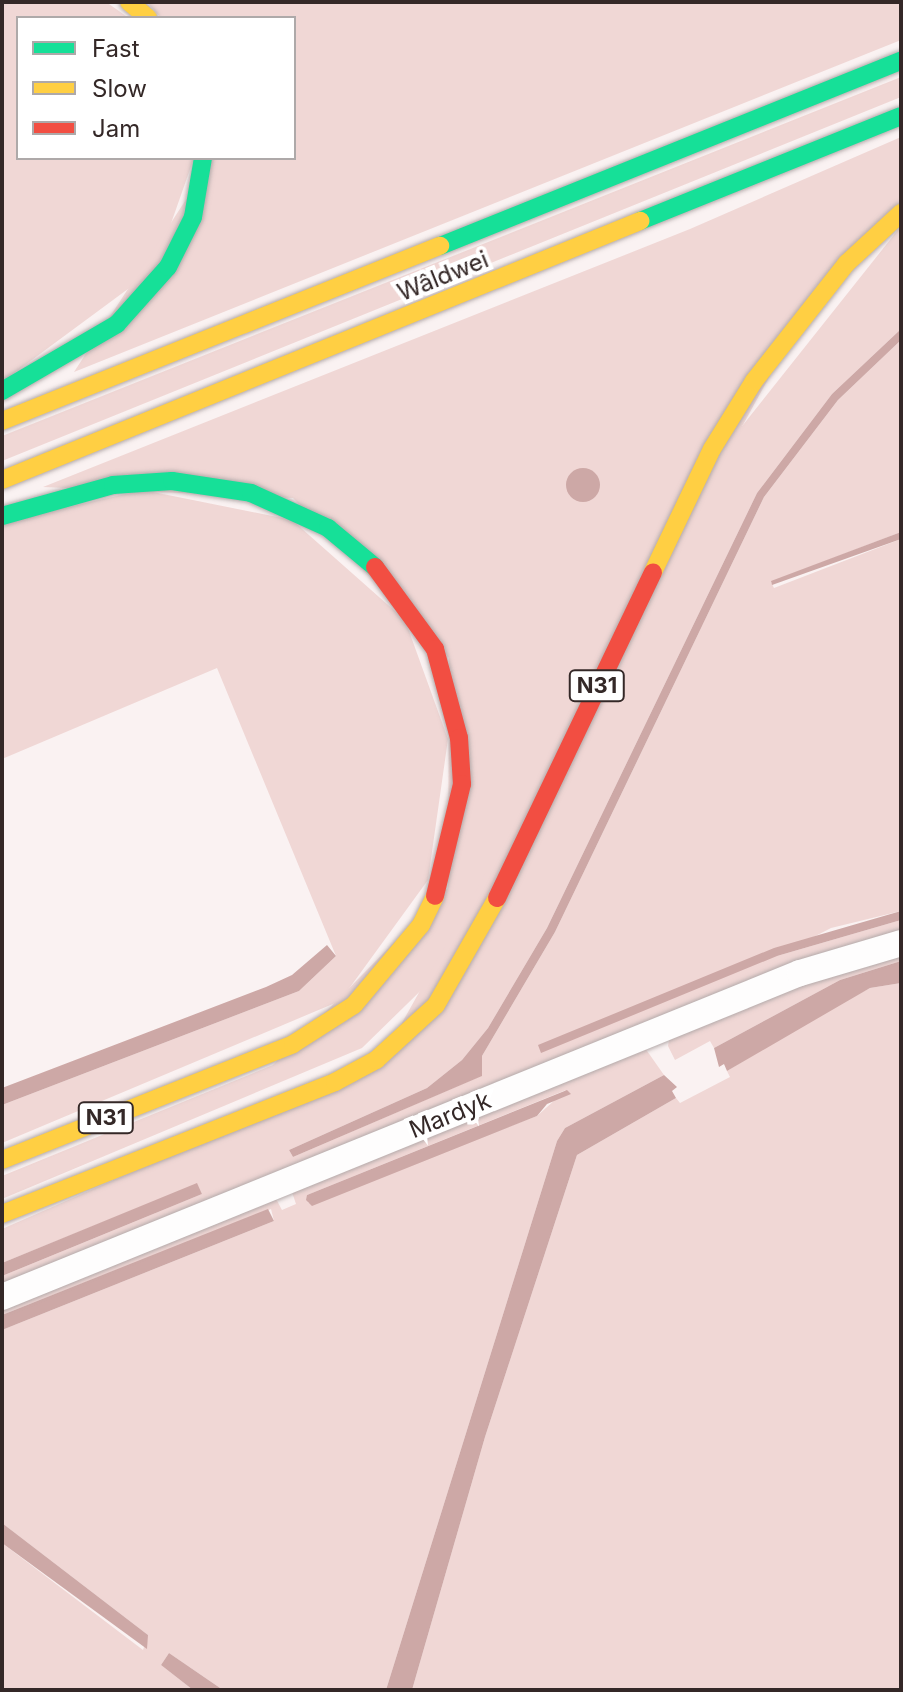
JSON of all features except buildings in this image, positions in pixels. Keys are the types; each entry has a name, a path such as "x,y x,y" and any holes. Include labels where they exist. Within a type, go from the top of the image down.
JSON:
{"highway":[{"path":"129,2 146,16"},
{"name":"Wâldwei","path":"2,421 901,61"},
{"name":"Wâldwei","path":"2,480 901,116"},
{"path":"2,391 117,324 168,267 193,217 203,160"},
{"name":"N31","path":"2,1214 335,1082 376,1060 436,1005 495,901 712,449 754,381 803,317 847,263 901,213"},
{"name":"N31","path":"2,516 113,485 172,481 251,493 328,528 387,577 435,649 456,725 462,784 442,881 421,925 354,1005 293,1044 2,1160"}],"street":[{"name":"Mardyk","path":"2,1297 800,973 901,943"}],"shaded area":[{"path":"2,2 106,2 126,16 16,16 16,160 193,160 155,269 2,382"},
{"path":"147,2 901,2 901,40 74,372 212,160 296,160 296,16 159,16"},
{"path":"901,77 901,97 2,461 2,436"},
{"path":"901,137 901,202 819,286 448,964 362,1048 2,1199 2,1176 273,1065 448,888 449,658 293,498 43,487 690,229"},
{"path":"901,226 901,329 832,394 757,493 547,928 488,1028 462,1060 427,1088 289,1150 293,1157 481,1076 482,1056 555,932 764,497 838,400 901,340 901,532 771,582 774,588 901,539 901,911 831,928 777,956 901,920 901,936 2,1289 2,1276 202,1194 197,1184 2,1263 2,1229 379,1064 720,454"},
{"path":"901,329 901,340 838,400 764,497 555,932 482,1056 482,1076 293,1157 289,1150 427,1088 462,1060 488,1028 547,928 757,493 832,394"},
{"path":"583,468 595,473 600,485 595,497 583,502 571,497 566,485 571,473"},
{"path":"143,490 292,520 405,620 448,739 428,880 340,1001 2,1143 2,1105 299,991 336,956 217,668 2,759 2,522"},
{"path":"901,532 901,539 772,585 771,581"},
{"path":"901,911 901,920 777,956 541,1053 538,1045 774,948"},
{"path":"327,945 336,956 299,991 2,1105 2,1088 266,987 292,975"},
{"path":"901,949 901,961 840,980 714,1048 710,1041 675,1060 668,1046 670,1033"},
{"path":"901,961 901,983 870,988 727,1071 724,1064 719,1067 714,1048 840,980"},
{"path":"901,983 901,1690 412,1690 485,1437 577,1155 676,1098 680,1103 730,1077 727,1071 822,1013 870,988"},
{"path":"645,1048 664,1075 565,1128 557,1141 386,1690 223,1690 169,1653 161,1665 193,1690 2,1690 2,1543 143,1650 148,1635 2,1523 2,1330 274,1221 271,1209 2,1315 2,1301 275,1197 282,1210 296,1204 291,1189","holes":["566,1090 537,1116 308,1203 307,1195"]},
{"path":"664,1075 677,1087 672,1091 676,1098 577,1155 485,1437 412,1690 386,1690 557,1141 565,1128"},
{"path":"567,1090 571,1094 547,1104 537,1116 312,1206 306,1200 307,1195"},
{"path":"197,1183 202,1194 2,1276 2,1263"},
{"path":"268,1209 274,1221 2,1330 2,1315"},
{"path":"2,1523 148,1635 147,1649 2,1543"},
{"path":"169,1653 223,1690 193,1690 161,1665"}],"traffic: fast":[{"path":"440,246 901,61"},
{"path":"640,221 901,116"},
{"path":"2,391 117,324 168,267 193,217 203,160"},
{"path":"2,516 113,485 172,481 251,493 328,528 375,567"}],"traffic: slow":[{"path":"129,2 146,16"},
{"path":"653,572 712,449 754,381 847,263 901,213"},
{"path":"2,480 640,221"},
{"path":"2,421 440,246"},
{"path":"2,1160 293,1044 354,1005 421,925 435,896"},
{"path":"2,1214 335,1082 376,1060 436,1005 497,898"}],"traffic: jam":[{"path":"375,567 435,649 459,738 462,784 435,896"},
{"path":"497,898 653,572"}]}
